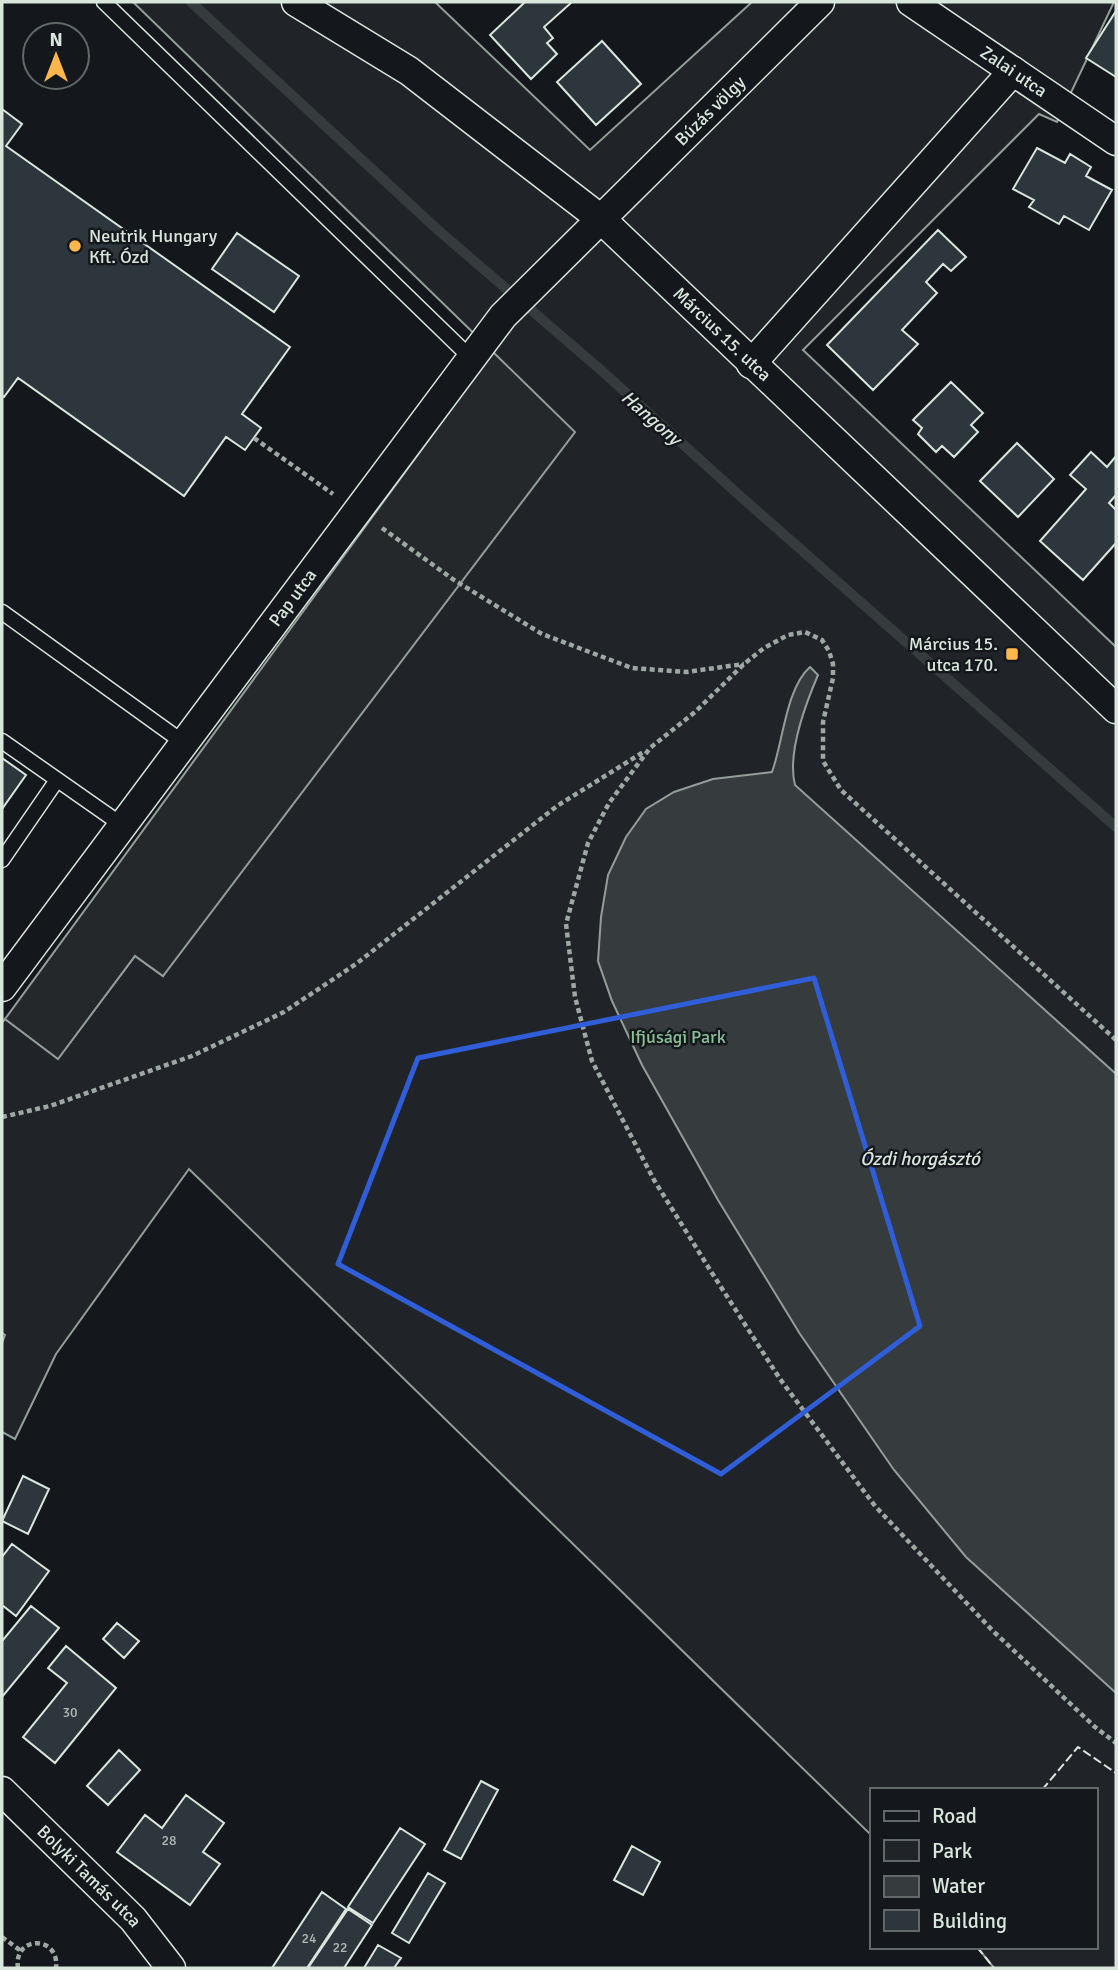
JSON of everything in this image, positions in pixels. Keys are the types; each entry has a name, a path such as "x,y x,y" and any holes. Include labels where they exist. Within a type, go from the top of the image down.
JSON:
{"street":[{"name":"Március 15. utca","path":"296,2 409,71 601,219 751,365 1116,709"},
{"name":"Búzás völgy","path":"601,219 820,2"},
{"name":"Zalai utca","path":"911,2 1116,141"},
{"path":"751,365 1013,71"},
{"name":"Pap utca","path":"2,987 503,316 601,219"},
{"name":"Bolyki Tamás utca","path":"2,1791 133,1919 171,1968"}],"lane":[{"path":"104,2 472,359"},
{"path":"2,612 184,743"},
{"path":"2,741 122,825"},
{"path":"2,860 57,780"}],"path":[{"path":"254,438 344,501"},
{"path":"382,528 463,586 542,634 632,668 687,672 744,664"},
{"path":"2,1117 50,1106 192,1056 284,1012 356,964 558,806 650,748 695,712 764,648 788,635 805,632 822,640 833,664 833,678 823,722 823,761 841,790 1116,1040"},
{"path":"650,748 609,803 588,843 566,924 575,997 592,1061 654,1180 712,1273 780,1379 875,1506 993,1632 1095,1727 1116,1743"},
{"path":"2,1937 21,1951"},
{"path":"18,1968 21,1951 33,1944 46,1945 55,1955 56,1968"}],"highlighted area":[{"path":"814,978 920,1326 721,1474 338,1264 418,1058"}],"green space":[{"name":"Ifjúsági Park","path":"133,2 435,2 590,150 752,2 1114,2 1057,122 1039,114 803,350 1116,647 1116,1968 994,1968 979,1949 1097,1949 1097,1788 870,1788 870,1834 189,1169 56,1354 15,1439 2,1432 2,1343 5,1335 2,1333 2,1023 5,1019 58,1058 135,956 163,976 493,352"}],"shaded area":[{"path":"493,352 575,432 163,976 135,956 58,1059 5,1019"}],"water":[{"name":"Ózdi horgásztó","path":"810,667 818,675 803,714 796,744 793,773 795,785 1116,1074 1116,1693 966,1557 894,1470 800,1334 718,1200 642,1065 612,1001 598,961 601,917 608,875 626,837 646,809 674,792 713,779 772,772 795,688"}],"building":[{"path":"525,2 572,2 544,27 553,38 547,43 557,54 531,79 490,35"},
{"path":"1116,11 1116,77 1086,58"},
{"path":"602,41 641,84 596,125 557,82"},
{"name":"Neutrik Hungary Kft. Ózd","path":"2,109 22,124 6,146 290,347 242,414 261,428 245,450 226,437 184,496 18,378 4,397 2,396"},
{"path":"1037,148 1065,163 1070,154 1091,167 1086,176 1112,190 1089,230 1064,216 1059,224 1029,207 1034,200 1013,189"},
{"path":"938,230 966,257 951,271 943,264 926,282 937,293 902,330 918,344 873,390 827,345"},
{"path":"237,233 299,276 274,312 212,269"},
{"path":"951,382 983,413 971,425 978,432 954,457 942,446 936,452 918,434 922,428 913,420"},
{"path":"1017,443 1054,479 1018,517 980,481"},
{"path":"1091,452 1107,467 1116,456 1116,495 1109,503 1116,510 1116,543 1083,580 1040,541 1086,489 1070,475"},
{"path":"2,758 26,775 2,809"},
{"path":"23,1476 49,1489 28,1534 2,1521"},
{"path":"12,1544 49,1571 16,1616 2,1605 2,1557"},
{"path":"31,1606 59,1628 2,1697 2,1641"},
{"path":"117,1623 139,1641 124,1658 103,1639"},
{"path":"66,1646 116,1688 55,1763 23,1737 67,1683 48,1668"},
{"path":"119,1750 140,1770 108,1805 87,1786"},
{"path":"481,1781 498,1790 461,1859 444,1850"},
{"path":"186,1795 224,1823 203,1852 220,1864 190,1905 117,1852 145,1815 162,1828"},
{"path":"400,1828 425,1844 373,1923 348,1907"},
{"path":"632,1846 660,1862 643,1895 614,1880"},
{"path":"428,1873 445,1883 409,1943 392,1933"},
{"path":"322,1892 346,1909 307,1968 272,1968"},
{"path":"348,1909 372,1925 344,1968 308,1968"},
{"path":"378,1945 401,1958 394,1968 364,1968"}],"waterway":[{"name":"Hangony","path":"191,2 438,230 602,371 1116,827"}],"fence":[{"path":"1044,1788 1078,1747 1116,1773"},
{"path":"979,1949 994,1968"}],"place":[{"name":"Neutrik Hungary Kft. Ózd","path":"75,246"},
{"name":"Március 15. utca 170.","path":"1012,654"}]}
